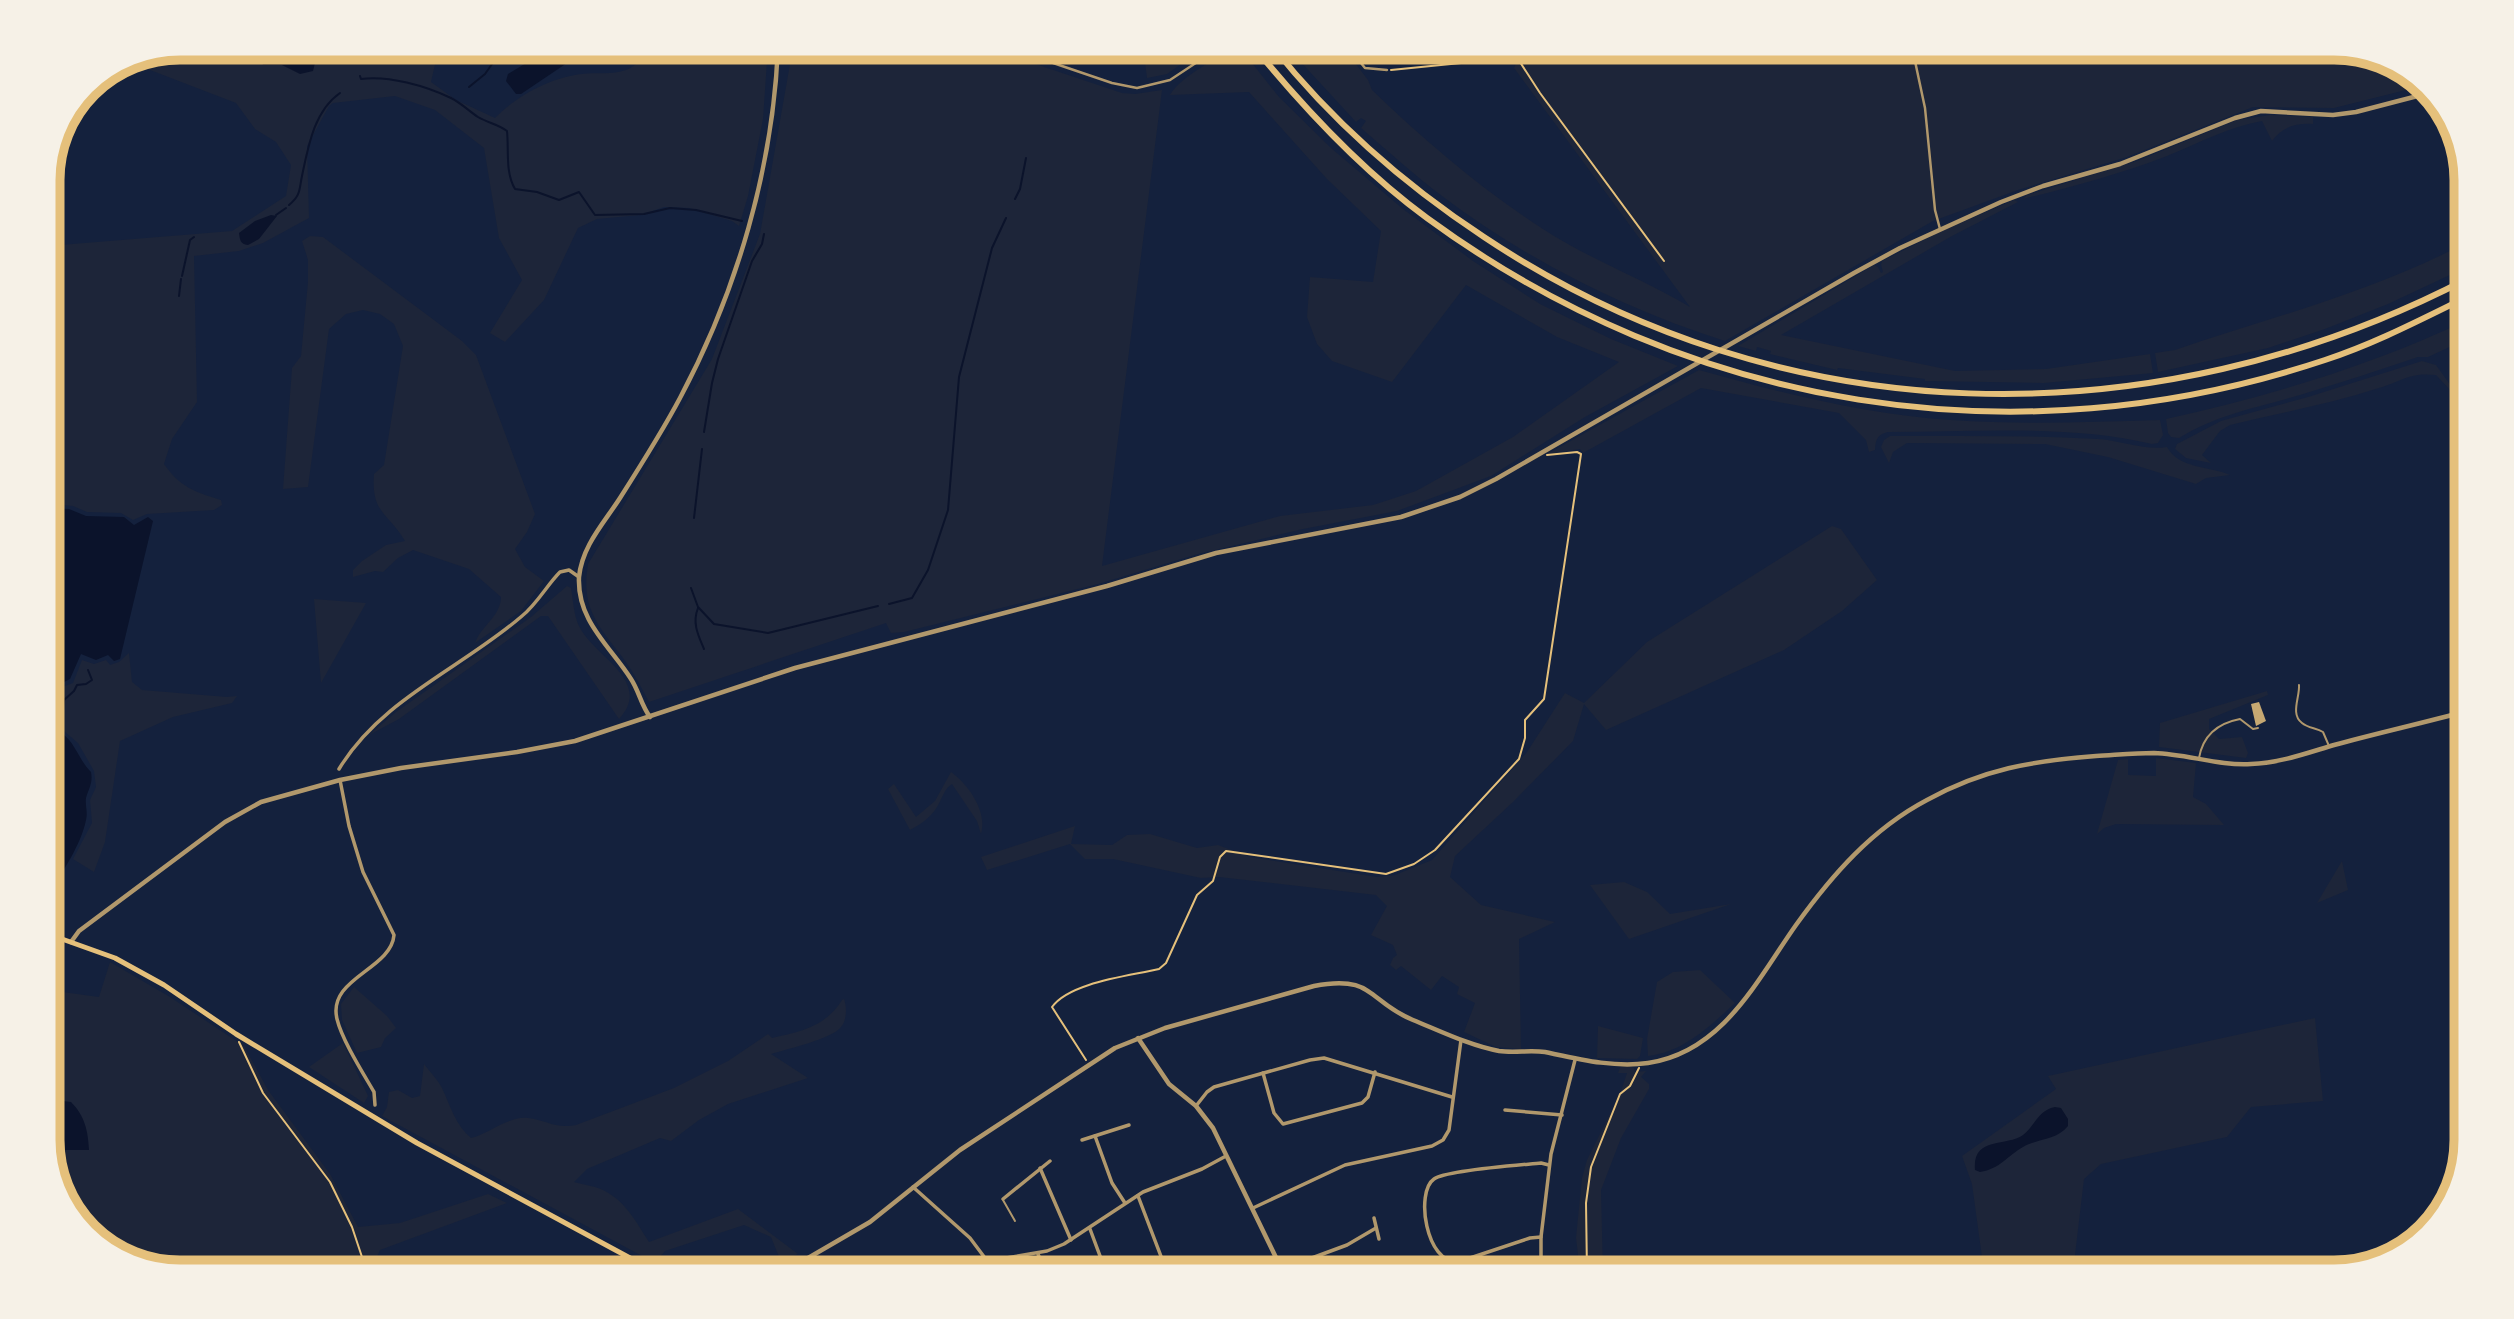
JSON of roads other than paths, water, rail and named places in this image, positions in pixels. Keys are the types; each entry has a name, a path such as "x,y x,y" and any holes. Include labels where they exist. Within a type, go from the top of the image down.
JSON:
{"highway":[{"path":"1265,60 1292,92 1357,158 1425,216 1498,266 1611,326 1677,354 1771,383 1837,397 1905,407 2004,412 2096,408 2172,398 2245,383 2326,359 2454,305"},
{"path":"1284,60 1319,100 1373,152 1448,213 1514,257 1631,318 1706,347 1766,366 1823,378 1890,388 1989,394 2097,390 2146,384 2190,377 2295,350 2358,328 2454,284"}],"main road":[{"path":"60,939 115,958 164,985 236,1034 417,1143 634,1260"}],"street":[{"path":"650,716 633,681 594,631 581,596 579,578 583,558 591,540 649,452 681,397 712,332 732,281 749,228 767,147 778,60"},
{"path":"1044,60 1112,83 1137,88 1170,80 1200,60"},
{"path":"1359,60 1365,68 1387,70"},
{"path":"1915,60 1925,108 1935,210 1940,229"},
{"path":"70,943 79,931 225,822 261,802 340,780 401,768 547,747 795,668 1058,600 1216,553 1401,517 1460,497 1538,457 1860,269 2001,202 2043,186 2120,164 2235,118 2261,111 2333,115 2356,112 2420,95"},
{"path":"339,769 364,734 391,710 524,615 560,572 569,570 579,578"},
{"path":"805,1260 870,1222 960,1150 1088,1064 1138,1038 1301,989 1342,982 1372,992 1409,1019 1499,1051 1546,1052 1575,1060 1640,1063 1669,1058 1690,1049 1724,1024 1746,999 1795,926 1841,868 1890,822 1963,782 2003,768 2045,760 2155,753 2252,764 2288,759 2454,714"},
{"path":"340,780 349,826 363,872 394,935 393,944 378,960 352,980 335,1005 337,1021 373,1092 375,1105"},
{"path":"1138,1038 1169,1084 1196,1106 1213,1128 1277,1260"},
{"path":"1253,1209 1345,1165 1438,1144 1449,1130 1461,1038"},
{"path":"1196,1106 1214,1087 1324,1058 1452,1097"},
{"path":"1541,1260 1549,1165 1575,1060"},
{"path":"1263,1073 1274,1113 1283,1124 1362,1103 1368,1097 1375,1072"},
{"path":"1506,1110 1562,1115"},
{"path":"1082,1140 1129,1125"},
{"path":"1095,1136 1112,1183 1125,1203"},
{"path":"998,1260 1038,1253 1071,1240 1152,1187 1189,1174 1226,1156"},
{"path":"1003,1199 1050,1161"},
{"path":"1445,1260 1436,1252 1432,1242 1424,1204 1424,1192 1432,1181 1448,1174 1541,1163 1549,1165"},
{"path":"1040,1168 1071,1240"},
{"path":"913,1187 970,1238 986,1260"},
{"path":"1138,1196 1162,1260"},
{"path":"1374,1218 1379,1239"},
{"path":"1308,1260 1347,1245 1376,1228"},
{"path":"1090,1229 1102,1260"},
{"path":"1464,1260 1530,1238 1541,1237"},
{"path":"1038,1253 1041,1260"}],"lane":[{"path":"2299,685 2296,716 2300,723 2323,732 2329,747"},
{"path":"2199,758 2214,728 2241,719 2253,729 2258,728"},
{"path":"1003,1199 1015,1221"}],"waterway":[{"path":"469,87 485,74 495,60"},
{"path":"360,76 361,79 395,80 430,89 451,98 478,117 507,131 509,168 515,189 537,192 559,200 579,192 595,215 644,214 670,208 696,210 742,221"},
{"path":"289,205 299,192 313,130 324,109 340,93"},
{"path":"1015,199 1020,189 1026,158"},
{"path":"276,215 286,208"},
{"path":"889,604 912,598 928,570 948,510 959,377 992,248 1006,218"},
{"path":"704,432 718,359 764,234"},
{"path":"182,276 190,240 194,237"},
{"path":"179,296 181,279"},
{"path":"694,518 702,449"},
{"path":"691,588 698,607 714,624 768,633 878,606"},
{"path":"698,608 696,624 704,649"},
{"path":"60,712 63,710 64,700 77,685 92,680 88,670"}]}
